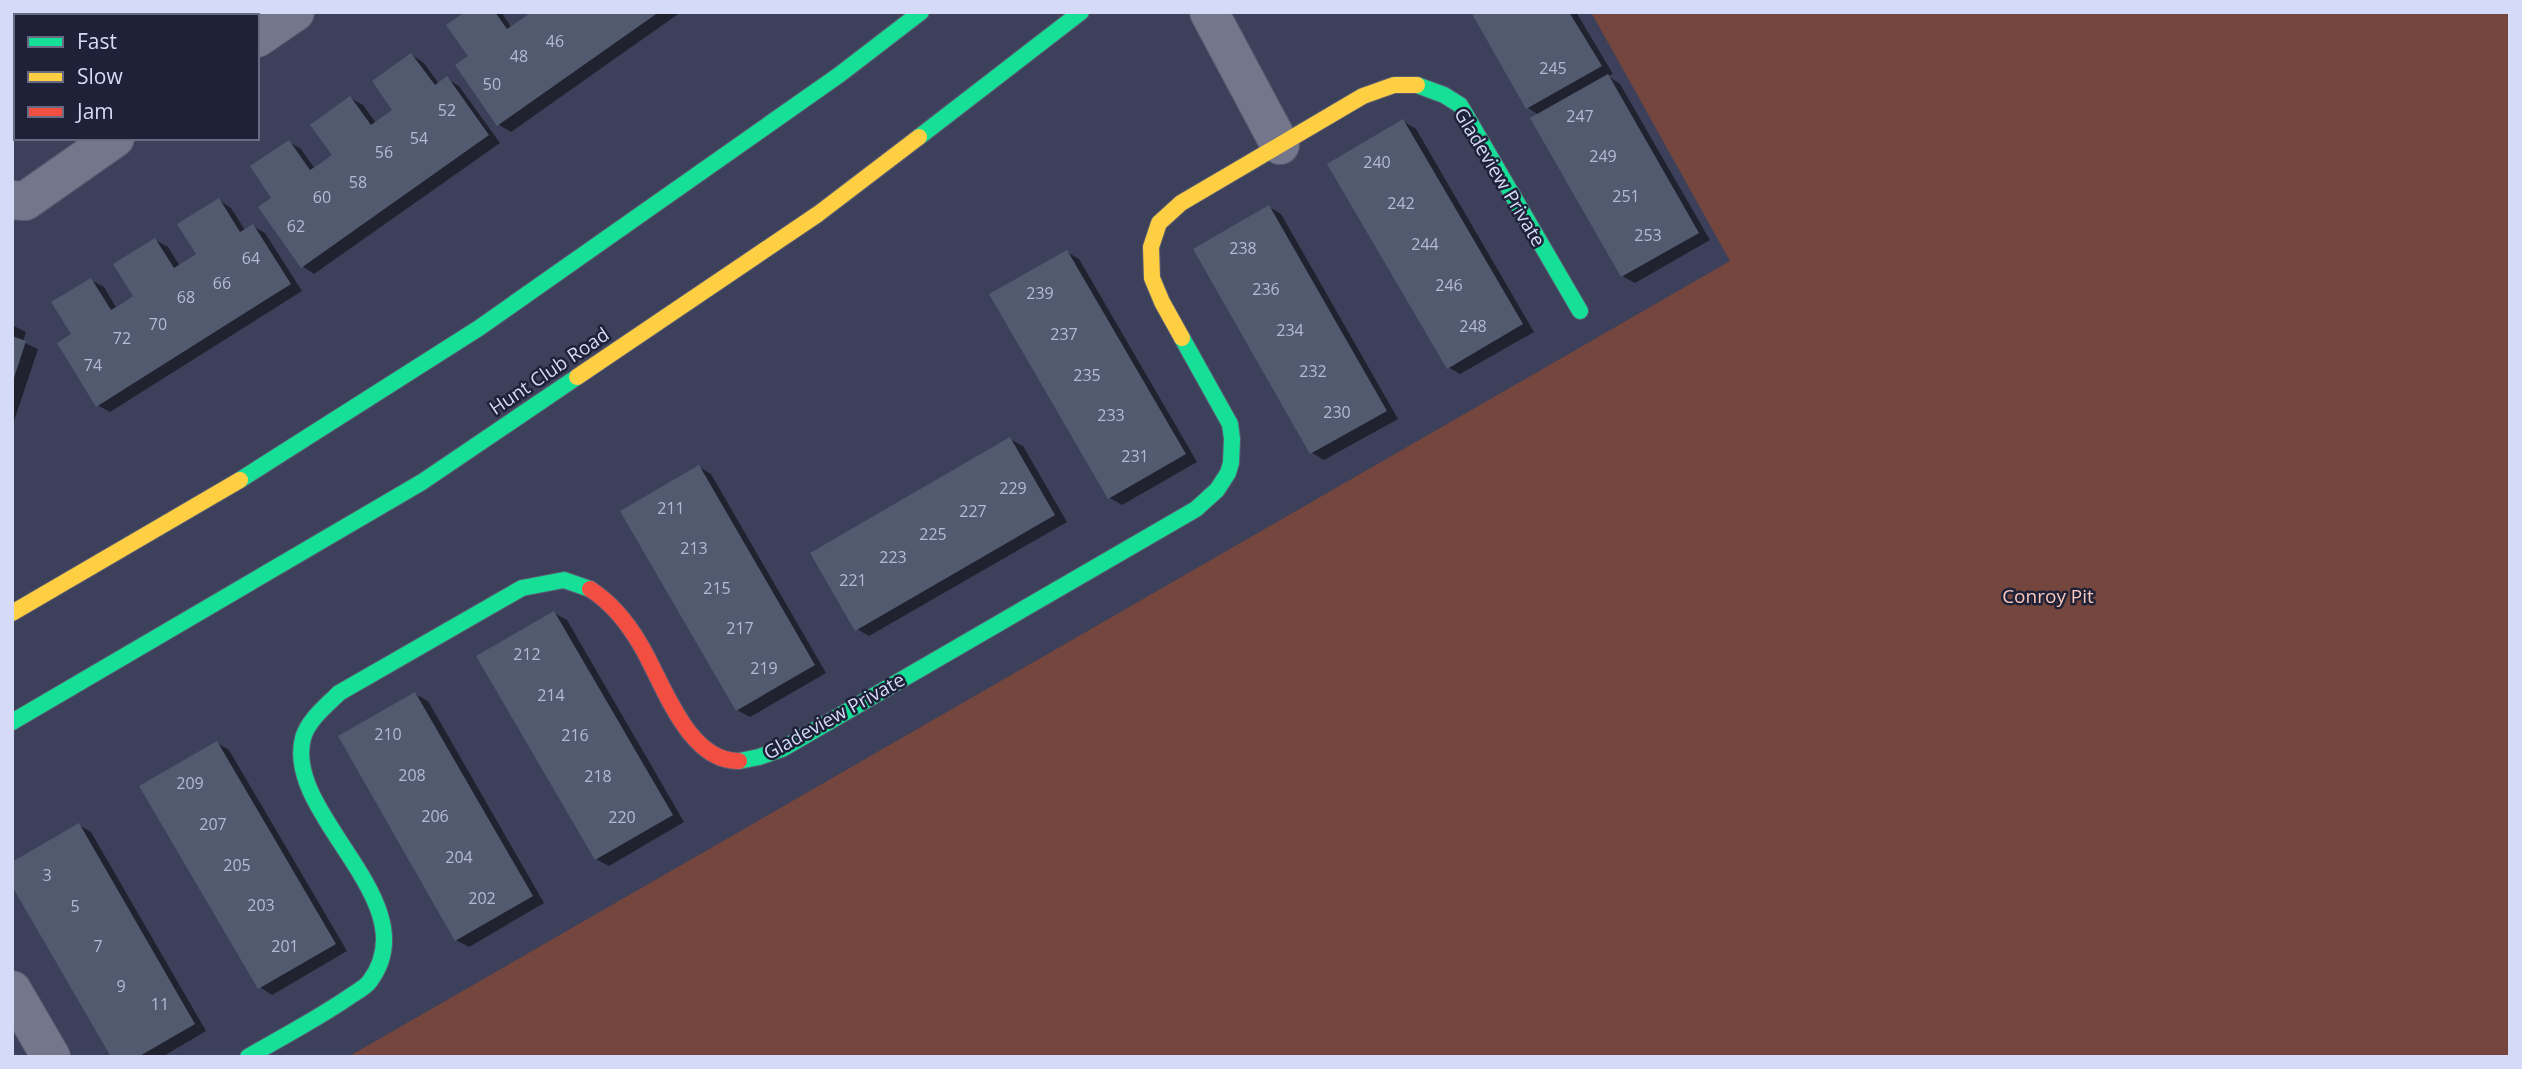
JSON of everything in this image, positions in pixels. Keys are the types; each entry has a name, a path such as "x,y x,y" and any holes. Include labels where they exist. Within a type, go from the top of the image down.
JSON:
{"street":[{"path":"259,37 295,12"},
{"path":"12,613 207,500 468,335 839,75 921,12"},
{"name":"Hunt Club Road","path":"12,722 99,674 422,482 818,214 1081,12"},
{"path":"1209,12 1280,145"},
{"name":"Gladeview Private","path":"248,1057 342,1002 369,983 381,961 384,934 379,908 306,783 301,758 303,737 314,716 339,692 522,588 546,582 569,581 606,601 626,621 682,722 701,746 720,759 762,758 782,749 1196,509 1214,494 1230,473 1233,445 1230,424 1162,302 1152,278 1150,247 1159,223 1181,203 1363,96 1394,85 1420,85 1460,105 1580,311"},
{"path":"12,200 25,201 112,140"},
{"path":"12,990 51,1057"}],"green space":[{"name":"Conroy Pit","path":"1591,12 2510,12 2510,1057 348,1057 1730,261"}],"building":[{"path":"12,12 59,12 60,14 14,14 14,108"},
{"path":"465,12 495,12 507,29 529,14 527,12 659,12 497,126 455,65 468,56 446,25"},
{"path":"1471,12 1569,12 1602,66 1526,109"},
{"path":"411,53 435,85 447,76 489,135 301,268 258,207 271,198 250,166 289,140 310,170 321,163 332,155 310,125 350,96 371,125 392,110 372,81"},
{"path":"1608,74 1699,233 1621,277 1530,118"},
{"path":"1403,119 1523,324 1447,369 1327,164"},
{"path":"219,198 240,232 253,224 291,284 96,407 57,343 71,334 51,302 91,278 111,310 123,303 133,296 113,264 155,238 174,268 196,254 177,224"},
{"path":"1269,205 1387,411 1310,454 1193,249"},
{"path":"1067,250 1186,454 1108,499 989,294"},
{"path":"12,336 26,341 13,381 12,381"},
{"path":"1010,437 1055,515 855,631 810,553"},
{"path":"699,465 815,665 736,711 620,511"},
{"path":"554,611 673,815 595,860 476,656"},
{"path":"415,692 533,896 455,941 338,736"},
{"path":"217,741 336,944 258,989 139,786"},
{"path":"79,823 195,1024 138,1057 111,1057 12,886 12,862"}],"traffic: fast":[{"path":"240,480 479,328 839,75 921,12"},
{"path":"919,137 1081,12"},
{"path":"1417,85 1444,95 1460,105 1580,311"},
{"path":"739,761 782,749 1196,509 1217,490 1231,463 1230,424 1182,338"},
{"path":"12,722 422,482 577,377"},
{"path":"248,1057 363,988 370,981 383,951 382,921 369,890 313,797 303,767 303,738 313,719 339,693 522,588 564,580 590,589"}],"traffic: slow":[{"path":"1182,338 1152,278 1151,247 1159,223 1181,203 1363,96 1394,85 1417,85"},
{"path":"577,377 818,214 919,137"},
{"path":"12,613 240,480"}],"traffic: jam":[{"path":"590,589 612,607 630,628 691,734 705,748 721,758 739,761"}]}
